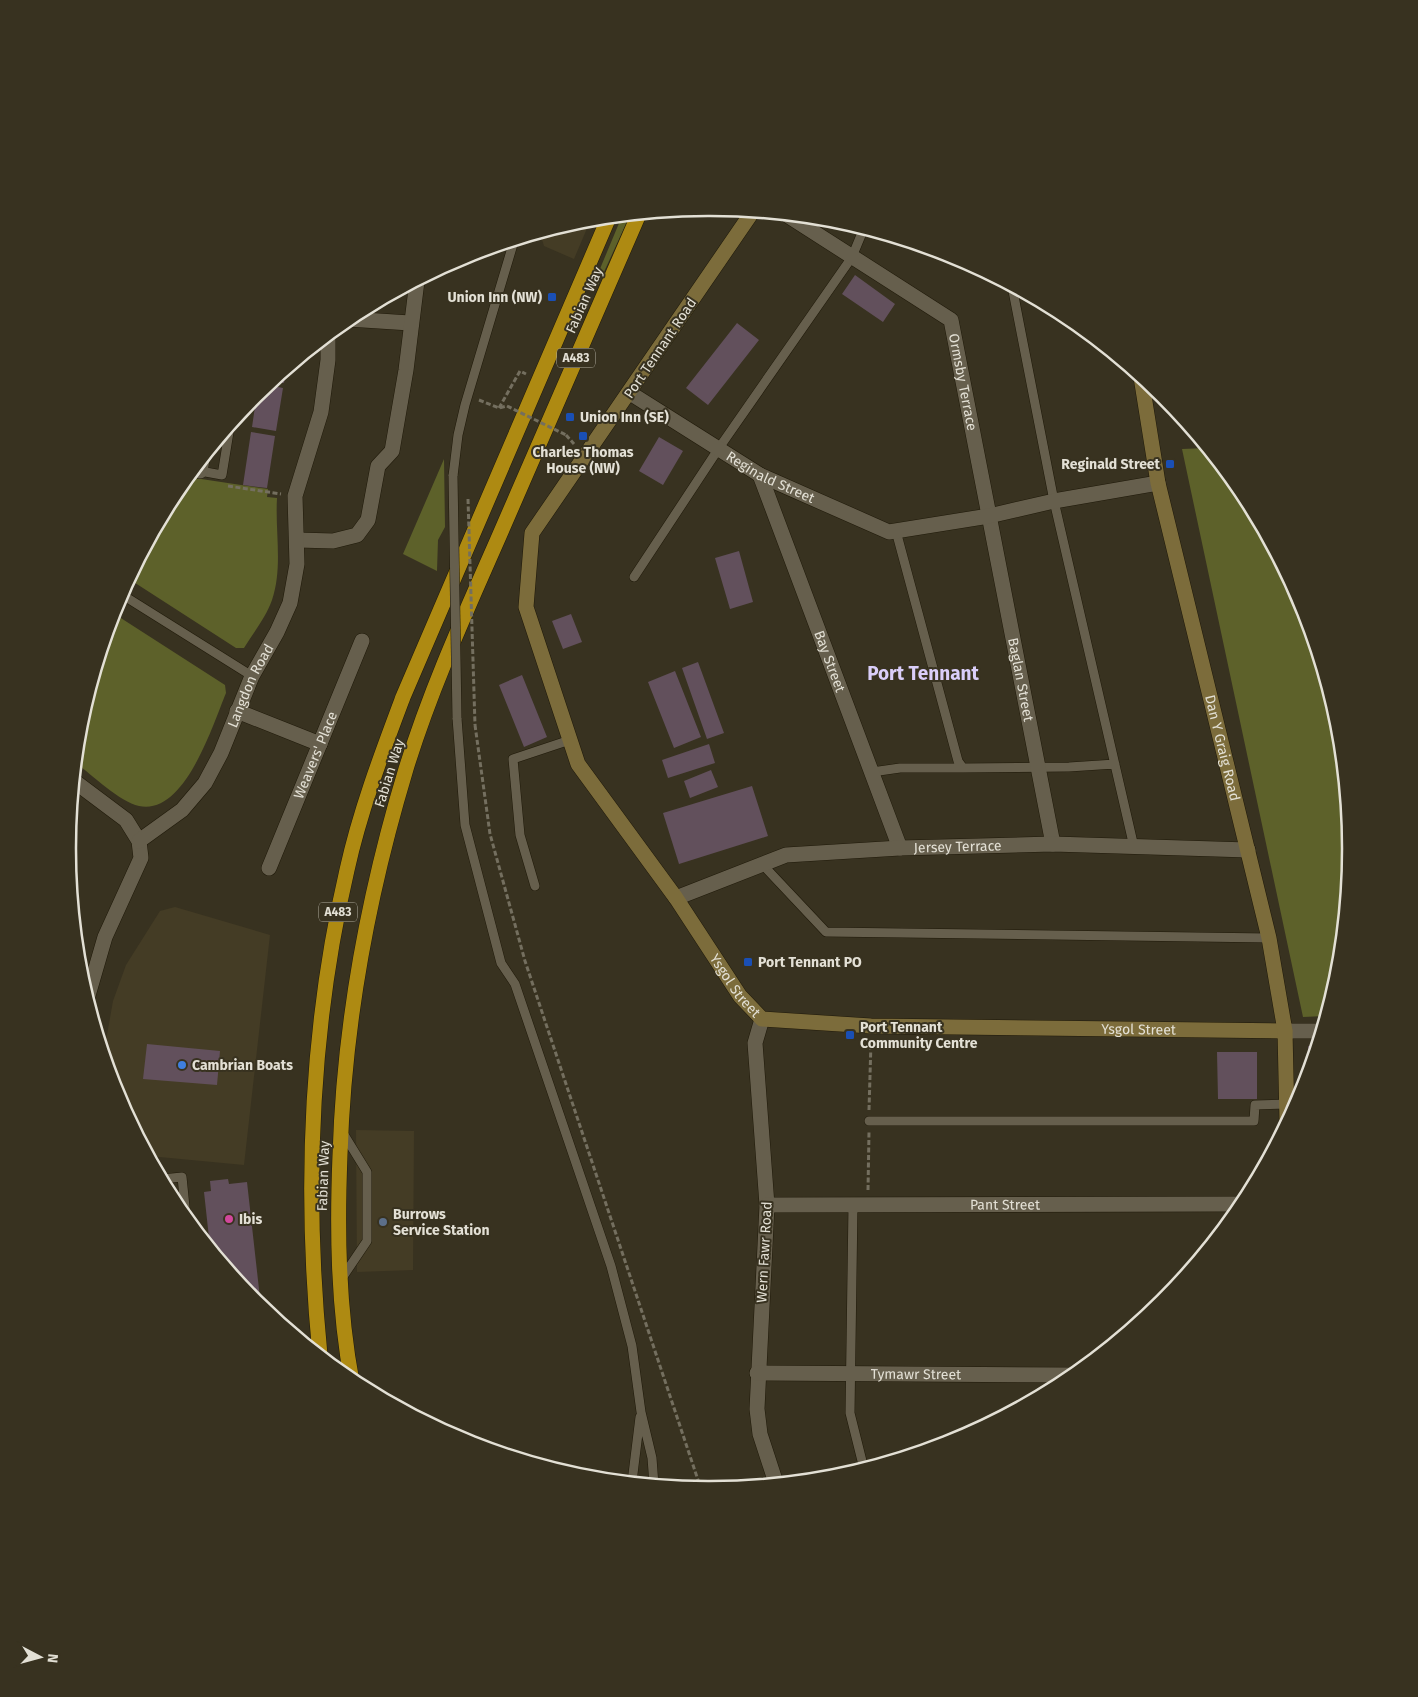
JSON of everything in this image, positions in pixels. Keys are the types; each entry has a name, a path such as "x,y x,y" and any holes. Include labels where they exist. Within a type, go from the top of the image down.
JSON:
{"highway":[{"name":"Fabian Way","path":"350,1370 339,1282 340,1129 348,1042 359,957 382,854 407,768 443,665 636,220"},
{"name":"Fabian Way","path":"319,1346 312,1279 311,1130 317,1050 326,981 347,868 377,766 403,697 606,225"}],"street":[{"name":"Port Tennant Road","path":"532,533 630,393 749,217"},
{"name":"Ormsby Terrace","path":"798,222 951,320 989,516"},
{"path":"298,540 333,541 357,535 368,520 378,466 392,451 406,370 410,323 416,288"},
{"path":"361,320 410,323"},
{"name":"Langdon Road","path":"139,841 182,810 205,783 221,753 252,676 277,632 290,603 297,564 298,540 295,496 321,412 328,360 328,344"},
{"name":"Dan Y Graig Road","path":"1143,389 1158,483 1269,938 1285,1031 1287,1104"},
{"name":"Reginald Street","path":"630,393 760,475 889,532 989,516 1054,501 1158,483"},
{"name":"Bay Street","path":"760,475 900,848"},
{"name":"Baglan Street","path":"989,516 1053,844"},
{"name":"Ysgol Street","path":"532,533 526,607 578,764 676,898 740,996 762,1019 871,1026 1314,1031"},
{"name":"Weavers' Place","path":"270,868 362,641"},
{"path":"237,711 320,744"},
{"path":"80,786 126,820 139,841 141,858 105,937 92,986"},
{"name":"Jersey Terrace","path":"676,898 786,855 900,848 1053,844 1248,850"},
{"name":"Wern Fawr Road","path":"762,1019 754,1044 767,1205 757,1373 757,1409 760,1434 774,1478"},
{"name":"Pant Street","path":"767,1205 1232,1204"},
{"name":"Tymawr Street","path":"757,1373 1061,1375"}],"lane":[{"path":"634,577 719,448 852,257 861,234"},
{"path":"512,247 465,405 452,476 457,718 464,825 501,963 515,984 611,1266 632,1346 641,1412 652,1458 654,1479"},
{"path":"1014,295 1054,501 1134,847"},
{"path":"204,467 222,475 228,437"},
{"path":"896,531 931,667 958,761 963,768"},
{"path":"128,598 252,676"},
{"path":"535,886 520,836 513,759 570,740"},
{"path":"872,772 900,768 1093,766 1115,764"},
{"path":"762,864 826,932 1269,938"},
{"path":"869,1120 1254,1121 1255,1104 1287,1104"},
{"path":"339,1282 367,1242 367,1172 340,1129"},
{"path":"169,1178 182,1177 185,1202"},
{"path":"853,1205 850,1413 862,1462"},
{"path":"633,1477 641,1412"}],"path":[{"path":"499,408 520,371 526,374"},
{"path":"478,400 499,408 507,406 566,435"},
{"path":"224,485 295,496"},
{"path":"468,496 475,725 490,834 525,961 698,1481"}],"shaded area":[{"path":"587,228 574,259 544,246 542,238"},
{"path":"175,907 270,935 244,1165 157,1157 124,1091 110,1052 106,1039 113,1001 126,965 160,911"},
{"path":"356,1130 414,1131 413,1270 357,1272"}],"green space":[{"path":"627,221 598,285 593,291 592,288 619,222"},
{"path":"1199,448 1235,497 1257,532 1294,606 1308,645 1330,725 1340,807 1342,848 1336,931 1330,972 1319,1016 1303,1017 1182,449"},
{"path":"444,459 445,527 438,540 437,571 403,554"},
{"path":"196,478 268,489 267,497 277,498 278,562 272,600 260,624 244,648 236,648 135,583 161,532"},
{"path":"120,617 225,685 226,693 195,765 183,783 170,797 155,805 139,806 123,799 82,768 88,725 98,685"}],"building":[{"path":"855,275 895,304 883,322 842,294"},
{"path":"737,323 759,340 708,405 686,388"},
{"path":"277,387 283,388 276,431 252,427 255,409"},
{"path":"251,432 275,436 267,488 243,485"},
{"path":"659,437 683,451 663,485 639,471"},
{"path":"739,551 753,602 730,609 715,558"},
{"path":"571,614 582,642 563,649 552,621"},
{"path":"698,662 724,733 707,739 682,668"},
{"path":"675,671 701,737 674,748 648,682"},
{"path":"522,675 547,737 524,747 499,685"},
{"path":"709,744 715,763 668,778 662,760"},
{"path":"711,770 718,787 690,798 684,781"},
{"path":"752,786 768,836 679,864 663,813"},
{"name":"Cambrian Boats","path":"147,1044 220,1051 217,1085 143,1079"},
{"path":"1217,1052 1257,1052 1257,1099 1218,1099"},
{"name":"Ibis","path":"228,1179 229,1184 247,1182 259,1293 233,1266 209,1236 204,1192 211,1191 210,1181"}],"place":[{"name":"Union Inn (NW)","path":"552,297"},
{"name":"Union Inn (SE)","path":"570,417"},
{"name":"Charles Thomas House (NW)","path":"583,436"},
{"name":"Reginald Street","path":"1170,464"},
{"name":"Port Tennant PO","path":"748,962"},
{"name":"Port Tennant Community Centre","path":"850,1035"},
{"name":"Cambrian Boats","path":"182,1065"},
{"name":"Ibis","path":"229,1219"},
{"name":"Burrows Service Station","path":"383,1222"}],"district":[{"name":"Port Tennant","path":"923,673"}]}
